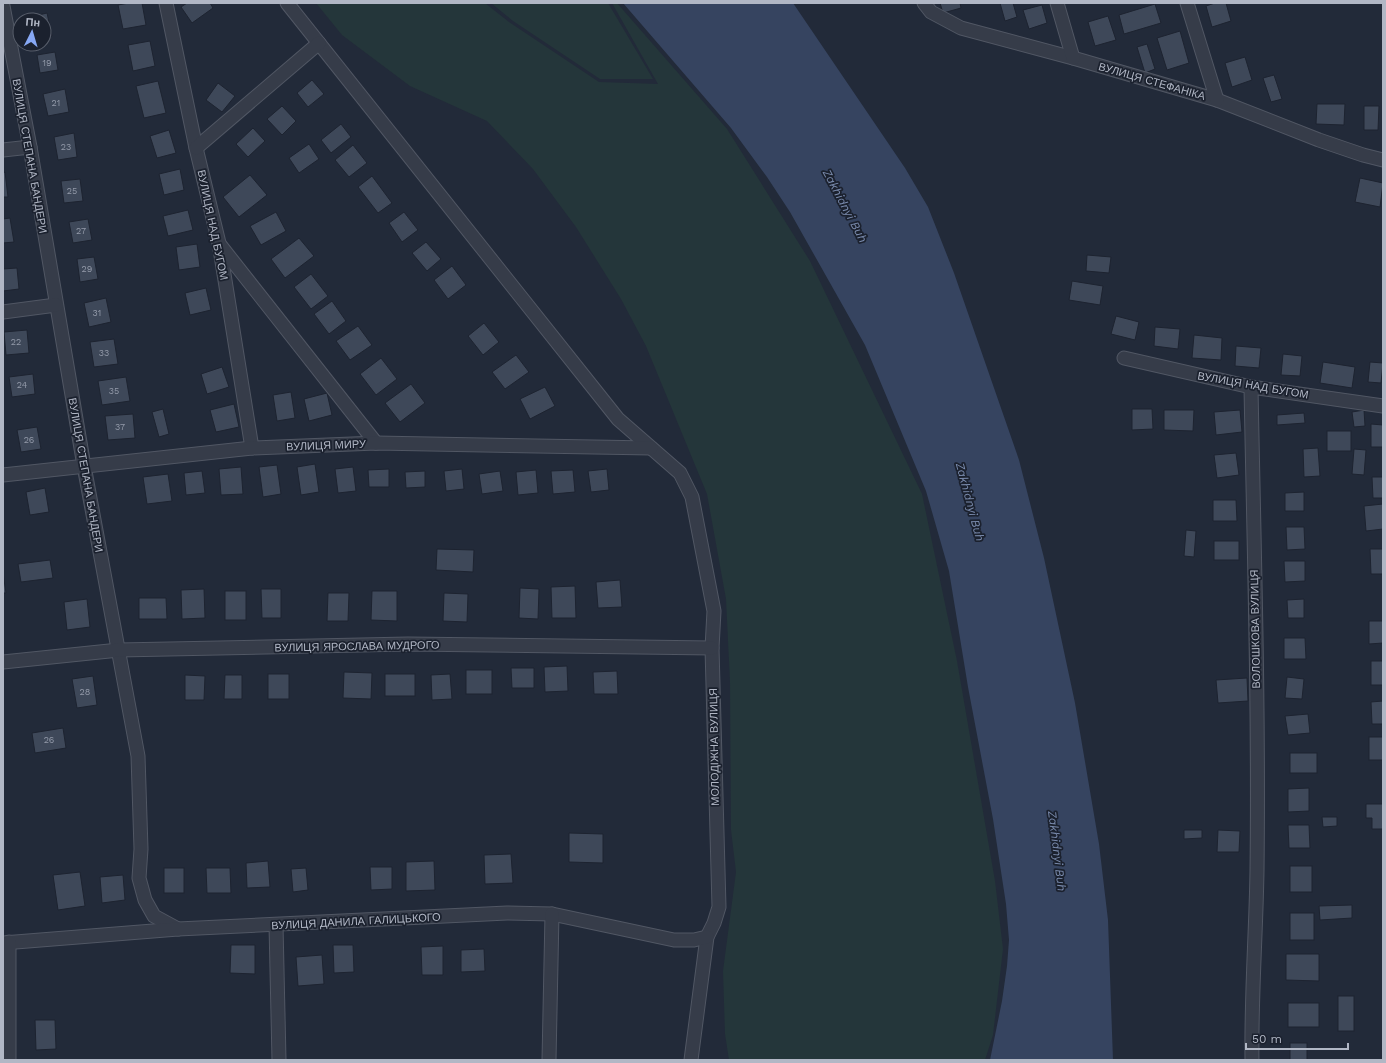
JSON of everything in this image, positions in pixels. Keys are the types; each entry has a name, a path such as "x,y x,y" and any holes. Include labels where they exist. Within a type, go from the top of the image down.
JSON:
{"street":[{"name":"ВУЛИЦЯ НАД БУГОМ","path":"166,3 196,148 219,243 252,448"},
{"name":"МОЛОДІЖНА ВУЛИЦЯ","path":"287,3 618,419 680,473 692,497 714,611 712,648 718,907 714,923 707,937 692,1060"},
{"name":"ВУЛИЦЯ СТЕФАНІКА","path":"924,3 931,12 961,28 1073,58 1217,100 1319,140 1383,160"},
{"path":"1057,3 1073,58"},
{"path":"1187,3 1217,100"},
{"name":"ВУЛИЦЯ СТЕПАНА БАНДЕРИ","path":"3,6 30,147 84,466 138,756 141,849 140,878 145,900 154,916 178,929"},
{"path":"196,148 319,43"},
{"path":"3,150 30,147"},
{"path":"219,243 376,443"},
{"path":"3,312 56,305"},
{"name":"ВУЛИЦЯ НАД БУГОМ","path":"1124,358 1251,386 1383,406"},
{"name":"ВОЛОШКОВА ВУЛИЦЯ","path":"1251,386 1257,742 1257,871 1252,1060"},
{"name":"ВУЛИЦЯ МИРУ","path":"3,475 252,448 376,443 651,448"},
{"name":"ВУЛИЦЯ ЯРОСЛАВА МУДРОГО","path":"3,662 119,650 408,644 712,648"},
{"name":"ВУЛИЦЯ ДАНИЛА ГАЛИЦЬКОГО","path":"6,943 178,929 507,913 552,914 674,940 694,940 707,937"},
{"path":"549,1060 552,914"},
{"path":"276,925 279,1060"},
{"path":"6,943 9,1060"}],"shaded area":[{"path":"316,3 485,3 509,22 599,82 658,84 612,3 617,3 727,129 810,261 922,494 957,661 995,881 1003,949 993,1035 985,1060 729,1060 725,1034 723,971 736,872 731,830 730,682 726,599 707,494 646,346 621,299 576,227 533,169 487,121 410,86 342,35"},
{"path":"491,3 608,3 653,79 600,79 513,21"}],"water":[{"name":"Zakhidnyi Buh","path":"623,3 793,3 905,168 928,207 954,273 1019,460 1044,558 1075,703 1099,844 1108,920 1113,1060 990,1060 1002,1001 1007,966 1009,940 1006,904 993,819 968,687 949,571 926,491 865,345 790,212 767,177 731,128"}],"building":[{"path":"142,3 146,25 123,29 118,5"},
{"path":"187,3 210,3 213,8 192,23 181,7"},
{"path":"940,3 960,3 961,8 943,13"},
{"path":"1000,3 1013,3 1017,17 1005,21"},
{"path":"1215,3 1226,3 1231,21 1212,27 1206,6"},
{"path":"1155,4 1161,23 1124,34 1119,15"},
{"path":"1042,5 1047,23 1029,29 1023,10"},
{"path":"1108,16 1116,40 1095,46 1088,22"},
{"path":"1180,31 1189,63 1167,70 1157,38"},
{"path":"150,41 155,66 133,71 128,45"},
{"path":"1147,44 1155,69 1145,73 1137,47"},
{"path":"55,52 58,70 40,73 37,55"},
{"path":"1245,57 1252,80 1232,87 1225,63"},
{"path":"1274,75 1282,99 1271,102 1263,78"},
{"path":"312,80 324,94 308,107 297,93"},
{"path":"158,81 166,113 144,118 136,86"},
{"path":"218,83 235,96 222,112 206,100"},
{"path":"65,89 69,112 48,116 43,94"},
{"path":"1317,104 1345,104 1344,125 1316,124"},
{"path":"282,106 296,121 282,135 267,119"},
{"path":"1364,106 1379,106 1378,130 1364,130"},
{"path":"341,124 351,137 331,153 321,140"},
{"path":"253,128 265,141 248,157 236,144"},
{"path":"169,130 176,153 157,158 150,136"},
{"path":"74,133 77,157 58,160 54,137"},
{"path":"309,144 319,159 299,173 289,158"},
{"path":"353,145 367,163 349,177 335,160"},
{"path":"180,169 184,190 164,195 159,174"},
{"path":"5,172 8,197 3,197 3,173"},
{"path":"250,175 267,195 239,217 223,197"},
{"path":"372,176 392,203 378,213 358,187"},
{"path":"1360,178 1383,183 1380,207 1355,202"},
{"path":"80,179 83,201 64,203 61,181"},
{"path":"188,210 193,230 168,236 163,216"},
{"path":"276,212 286,231 261,245 250,226"},
{"path":"404,212 418,230 402,242 389,223"},
{"path":"10,218 14,242 3,243 3,219"},
{"path":"88,219 92,240 73,243 69,222"},
{"path":"299,238 314,256 285,278 271,259"},
{"path":"426,242 441,259 427,271 412,253"},
{"path":"197,244 200,267 179,270 176,247"},
{"path":"1087,255 1111,257 1109,273 1086,271"},
{"path":"94,257 98,279 80,282 77,259"},
{"path":"452,266 466,285 448,299 434,280"},
{"path":"17,268 19,289 3,291 3,269"},
{"path":"311,274 328,296 311,309 294,287"},
{"path":"1072,281 1103,286 1100,305 1069,300"},
{"path":"206,288 211,310 190,315 185,293"},
{"path":"106,298 111,322 89,327 84,303"},
{"path":"332,301 346,321 329,334 314,314"},
{"path":"1116,316 1139,322 1135,340 1111,334"},
{"path":"484,323 499,342 483,355 468,336"},
{"path":"358,326 372,345 350,360 336,341"},
{"path":"1155,327 1180,329 1178,349 1154,346"},
{"path":"27,330 29,353 6,355 4,332"},
{"path":"1194,335 1222,338 1221,360 1192,358"},
{"path":"114,339 118,364 94,367 90,342"},
{"path":"1236,346 1261,348 1259,368 1235,366"},
{"path":"1283,354 1302,356 1300,376 1281,375"},
{"path":"516,355 529,372 505,389 492,372"},
{"path":"381,358 397,379 376,395 360,374"},
{"path":"1323,362 1355,367 1352,388 1320,383"},
{"path":"1370,362 1383,363 1381,383 1368,382"},
{"path":"222,367 229,387 207,394 201,374"},
{"path":"33,374 35,394 12,397 9,377"},
{"path":"126,377 130,401 102,405 98,381"},
{"path":"411,384 425,403 400,422 385,403"},
{"path":"545,387 555,406 530,419 520,399"},
{"path":"291,392 295,418 277,421 273,395"},
{"path":"327,393 332,415 309,421 304,399"},
{"path":"234,404 239,427 216,432 210,410"},
{"path":"163,409 169,434 159,437 152,412"},
{"path":"1132,409 1152,409 1153,429 1132,430"},
{"path":"1164,410 1194,410 1193,431 1164,430"},
{"path":"1240,410 1242,432 1216,435 1214,412"},
{"path":"1364,410 1365,426 1354,427 1352,412"},
{"path":"1304,413 1305,423 1277,425 1277,415"},
{"path":"133,414 135,438 108,440 105,416"},
{"path":"1371,424 1383,425 1383,447 1371,447"},
{"path":"37,427 41,449 21,452 17,430"},
{"path":"1327,431 1351,431 1351,451 1327,451"},
{"path":"1318,448 1320,476 1304,477 1303,449"},
{"path":"1354,449 1366,450 1364,475 1352,474"},
{"path":"1236,453 1239,475 1217,478 1214,455"},
{"path":"315,464 319,492 301,495 297,467"},
{"path":"277,465 281,494 263,497 259,467"},
{"path":"241,467 243,494 221,495 219,469"},
{"path":"353,467 356,491 338,493 335,469"},
{"path":"389,469 389,487 369,487 368,470"},
{"path":"462,469 464,489 446,491 444,471"},
{"path":"607,469 609,490 591,492 588,471"},
{"path":"536,470 538,493 518,495 516,472"},
{"path":"573,470 575,492 553,494 551,471"},
{"path":"202,471 205,493 186,495 184,473"},
{"path":"425,471 425,487 406,488 405,472"},
{"path":"500,471 503,491 482,494 479,474"},
{"path":"168,474 172,501 147,504 143,477"},
{"path":"1372,477 1383,477 1383,498 1373,498"},
{"path":"45,488 49,512 30,515 26,492"},
{"path":"1304,492 1304,511 1285,511 1285,493"},
{"path":"1213,500 1236,500 1237,521 1213,521"},
{"path":"1383,504 1383,529 1366,531 1364,506"},
{"path":"1286,527 1304,527 1305,549 1287,550"},
{"path":"1186,530 1196,531 1194,557 1184,556"},
{"path":"1214,541 1239,541 1239,560 1214,560"},
{"path":"437,549 474,550 473,572 436,570"},
{"path":"1370,549 1383,549 1383,574 1371,574"},
{"path":"50,560 53,578 21,582 18,564"},
{"path":"1284,561 1305,561 1305,581 1285,582"},
{"path":"3,573 6,593 3,593"},
{"path":"620,580 622,607 598,608 596,582"},
{"path":"575,586 576,618 552,618 551,587"},
{"path":"520,588 539,589 538,619 519,618"},
{"path":"204,589 205,618 182,619 181,590"},
{"path":"261,589 281,589 281,618 262,618"},
{"path":"225,591 246,591 246,620 225,620"},
{"path":"372,591 397,591 397,621 371,620"},
{"path":"328,593 349,593 348,621 327,621"},
{"path":"444,593 468,594 467,622 443,621"},
{"path":"139,598 166,598 167,619 139,619"},
{"path":"87,599 90,627 67,630 64,602"},
{"path":"1304,599 1304,618 1288,618 1287,600"},
{"path":"1369,621 1383,621 1383,643 1369,644"},
{"path":"1284,638 1305,638 1306,659 1284,659"},
{"path":"1371,661 1383,661 1383,685 1371,685"},
{"path":"567,666 568,691 545,692 544,667"},
{"path":"511,668 534,668 534,688 512,688"},
{"path":"466,670 492,670 492,694 466,694"},
{"path":"617,671 618,694 594,694 593,672"},
{"path":"344,672 372,673 371,699 343,698"},
{"path":"268,674 289,674 289,699 268,699"},
{"path":"385,674 415,674 415,696 385,696"},
{"path":"450,674 452,699 432,700 431,675"},
{"path":"185,675 205,676 204,700 185,700"},
{"path":"225,675 242,675 242,699 224,699"},
{"path":"93,676 97,705 77,708 72,679"},
{"path":"1287,677 1304,679 1302,699 1285,698"},
{"path":"1247,678 1248,701 1218,703 1216,680"},
{"path":"1383,701 1383,724 1372,724 1371,702"},
{"path":"1308,714 1310,733 1288,735 1285,716"},
{"path":"63,728 66,748 35,753 32,733"},
{"path":"1369,737 1383,737 1383,760 1369,760"},
{"path":"1290,753 1317,753 1317,773 1290,773"},
{"path":"1309,788 1309,811 1288,812 1288,789"},
{"path":"1366,804 1383,804 1383,829 1372,829 1372,818 1366,818"},
{"path":"1322,817 1337,817 1337,826 1323,827"},
{"path":"1288,825 1309,825 1310,848 1289,848"},
{"path":"1184,830 1202,830 1202,838 1184,839"},
{"path":"1218,830 1240,831 1239,852 1217,852"},
{"path":"569,833 603,834 603,863 569,862"},
{"path":"511,854 513,883 485,884 484,855"},
{"path":"268,861 270,887 247,888 246,863"},
{"path":"434,861 435,890 406,891 406,862"},
{"path":"1290,866 1312,866 1312,892 1290,892"},
{"path":"370,867 392,867 392,889 371,890"},
{"path":"164,868 184,868 184,893 164,893"},
{"path":"206,868 230,868 231,893 207,893"},
{"path":"306,868 308,890 293,892 291,869"},
{"path":"80,872 85,906 58,910 53,875"},
{"path":"123,875 125,900 102,903 100,877"},
{"path":"1352,905 1352,918 1320,920 1319,906"},
{"path":"1290,913 1314,913 1314,940 1290,940"},
{"path":"231,945 255,945 255,974 230,973"},
{"path":"333,945 353,945 354,972 334,973"},
{"path":"443,946 443,975 422,975 421,947"},
{"path":"484,949 485,971 461,972 461,950"},
{"path":"1286,954 1319,954 1319,981 1286,980"},
{"path":"322,955 324,984 298,986 296,957"},
{"path":"1338,996 1354,996 1354,1031 1338,1031"},
{"path":"1288,1003 1319,1003 1319,1027 1288,1027"},
{"path":"35,1020 55,1020 56,1049 36,1050"},
{"path":"1290,1043 1307,1043 1307,1060 1290,1060"}]}
